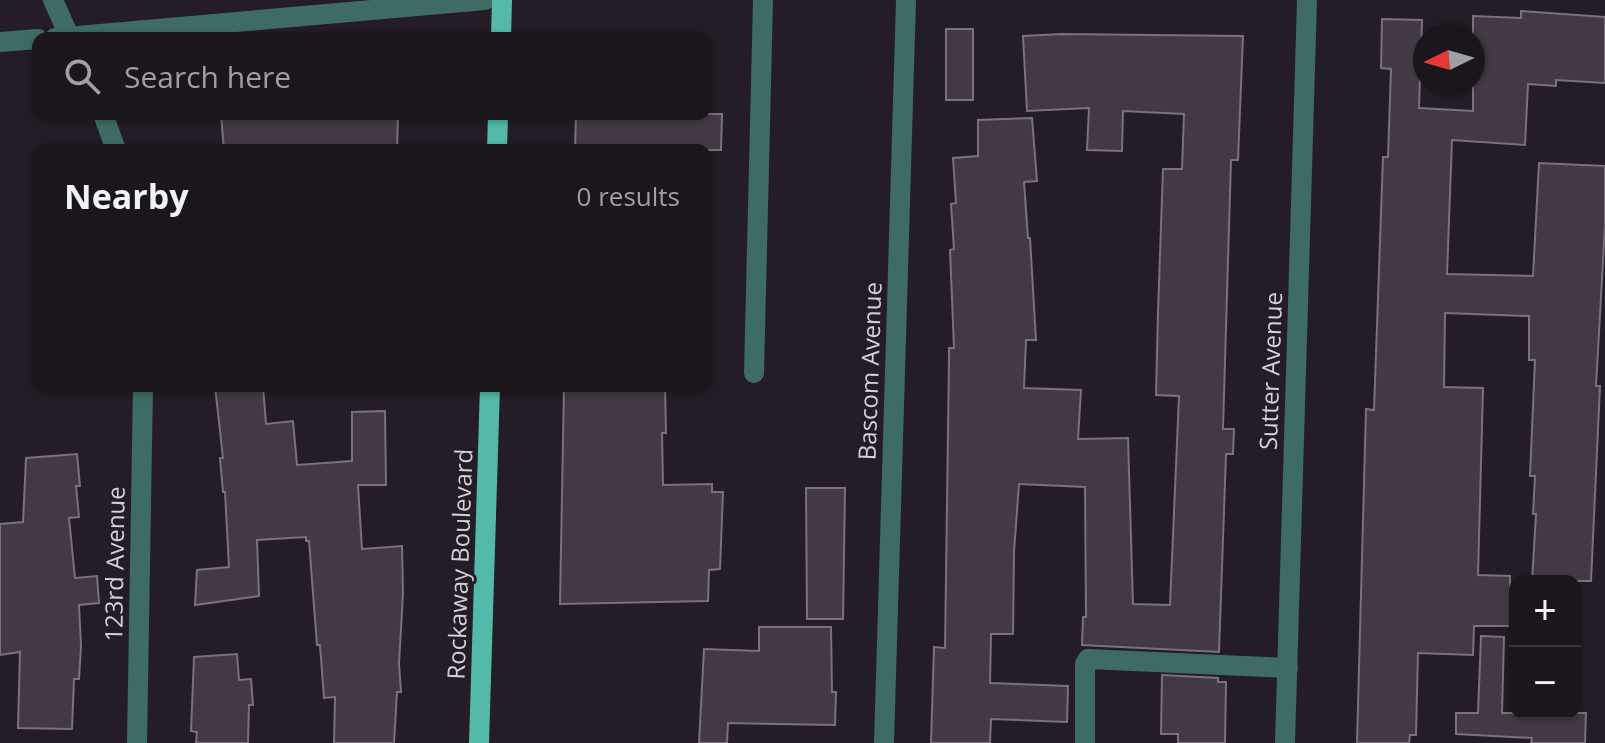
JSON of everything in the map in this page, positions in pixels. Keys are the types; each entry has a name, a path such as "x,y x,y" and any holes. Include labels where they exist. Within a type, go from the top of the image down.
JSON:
{"main road":[{"path":"501,32 502,0"},
{"path":"497,144 498,120"},
{"name":"Rockaway Boulevard","path":"479,743 490,392"}],"street":[{"path":"53,0 67,32"},
{"path":"136,32 485,0"},
{"path":"754,373 763,0"},
{"name":"Bascom Avenue","path":"884,743 906,0"},
{"name":"Sutter Avenue","path":"1285,743 1307,0"},
{"path":"0,42 32,39"},
{"path":"105,120 114,144"},
{"name":"123rd Avenue","path":"137,743 143,392"},
{"path":"1085,743 1085,664 1088,659 1288,668"}],"building":[{"path":"1521,11 1605,17 1605,83 1556,80 1556,86 1528,84 1525,145 1452,140 1447,274 1533,276 1539,163 1605,166 1605,225 1596,386 1600,386 1591,581 1581,581 1581,575 1532,575 1536,514 1533,514 1535,476 1530,476 1535,360 1529,360 1529,316 1445,313 1444,387 1483,388 1478,575 1509,576 1509,626 1474,626 1473,655 1418,653 1416,735 1410,735 1409,743 1357,743 1366,409 1374,410 1383,157 1388,157 1391,69 1381,68 1382,19 1422,20 1422,24 1413,24 1413,96 1419,96 1419,108 1473,111 1473,96 1485,96 1485,24 1473,24 1473,16 1521,18"},
{"path":"946,29 973,29 973,100 946,100"},
{"path":"1023,36 1243,36 1238,160 1231,160 1223,429 1234,429 1233,454 1226,454 1219,652 1082,645 1083,617 1086,617 1085,487 1019,484 1013,634 991,634 990,683 1068,686 1067,722 991,719 990,743 931,743 934,647 945,648 949,348 954,348 950,250 954,249 951,204 956,203 953,158 978,156 978,120 1032,118 1037,181 1024,182 1036,340 1026,340 1024,388 1081,390 1078,439 1128,438 1133,604 1170,605 1179,396 1156,395 1158,312 1163,169 1182,169 1184,114 1123,111 1122,151 1087,150 1089,108 1027,111"},
{"path":"712,114 722,114 721,150 712,150 712,144 575,144 576,120 712,120"},
{"path":"221,120 398,120 397,144 223,144"},
{"path":"216,392 263,392 266,424 293,421 297,465 352,461 352,412 385,411 386,485 358,485 362,549 402,546 401,692 397,692 394,743 334,743 335,697 324,698 309,541 306,537 257,540 259,596 195,605 197,570 229,567 220,458 223,458"},
{"path":"564,392 665,392 663,485 712,484 712,492 723,492 720,569 709,570 708,601 560,604"},
{"path":"77,454 79,517 69,518 75,578 97,576 99,603 79,605 81,646 79,679 74,679 72,729 18,728 20,652 0,655 0,524 23,522 26,458"},
{"path":"806,488 845,488 843,619 807,619"},
{"path":"759,627 831,627 835,725 728,723 727,743 699,743 704,649 759,651"},
{"path":"1481,636 1504,637 1502,713 1509,713 1509,719 1581,719 1581,713 1586,713 1585,743 1531,743 1532,738 1456,734 1456,713 1478,713"},
{"path":"237,654 239,680 251,679 253,705 249,705 248,743 196,743 197,732 191,731 194,657"},
{"path":"1162,675 1218,678 1218,682 1226,682 1225,743 1178,743 1178,734 1161,734"}]}
